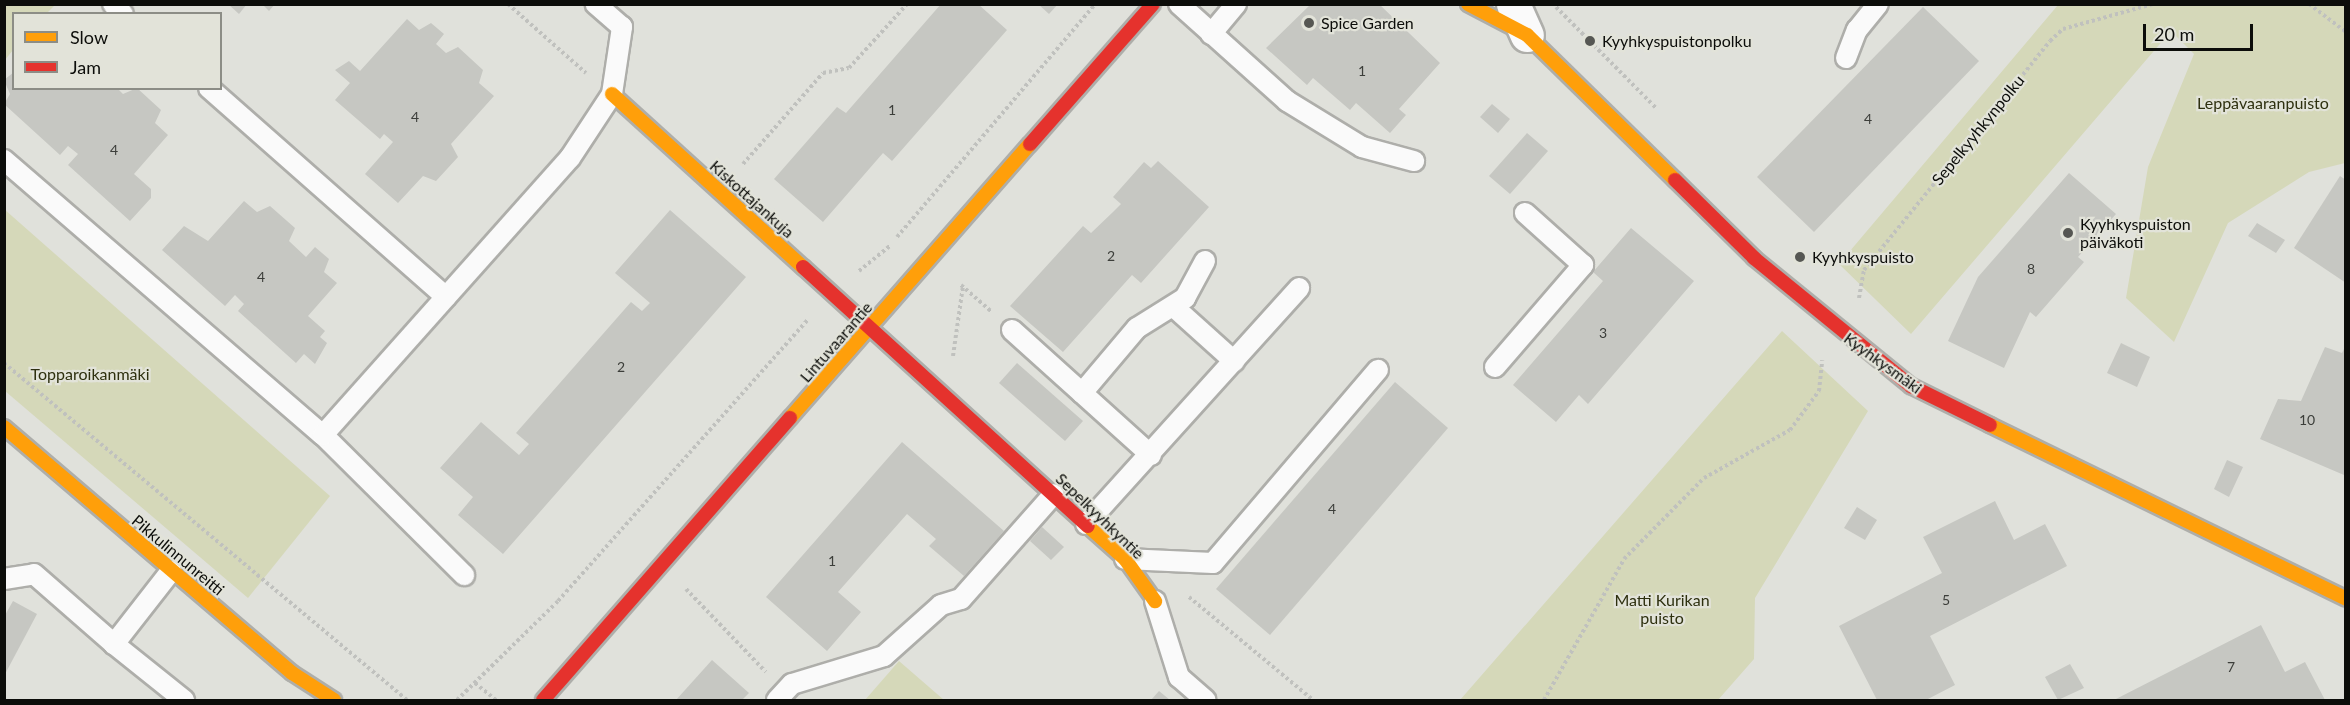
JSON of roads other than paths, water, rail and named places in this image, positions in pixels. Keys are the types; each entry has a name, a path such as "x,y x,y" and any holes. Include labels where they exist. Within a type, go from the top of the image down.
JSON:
{"street":[{"name":"Lintuvaarantie","path":"543,700 1153,4"},
{"name":"Kyyhkysmäki","path":"1468,4 1527,35 1754,258 1911,386 2346,599"},
{"name":"Kyyhkysmäki","path":"1513,4 1527,35"},
{"name":"Kiskottajankuja","path":"612,94 871,328"},
{"name":"Sepelkyyhkyntie","path":"871,328 1125,559 1155,601"},
{"name":"Pikkulinnunreitti","path":"4,427 292,673 334,700"}],"lane":[{"path":"323,435 570,158 612,94 622,27 596,4"},
{"path":"1179,4 1287,101 1362,147 1414,161"},
{"path":"1211,34 1236,4"},
{"path":"1846,58 1857,30 1878,4"},
{"path":"211,90 446,297"},
{"path":"4,160 323,435 464,575"},
{"path":"1494,367 1583,265 1525,213"},
{"path":"1082,393 1137,328 1174,307 1205,261"},
{"path":"1086,524 1151,455 1299,288"},
{"path":"1174,307 1234,361"},
{"path":"1012,330 1151,455"},
{"path":"1125,559 1213,563 1378,370"},
{"path":"782,695 884,656 941,605 961,599 1054,494"},
{"path":"114,644 171,571"},
{"path":"4,579 34,574 114,644 184,700"},
{"path":"1155,601 1179,677 1205,700"}],"place":[{"name":"Spice Garden","path":"1309,23"},
{"name":"Kyyhkyspuistonpolku","path":"1590,41"},
{"name":"Kyyhkyspuiston päiväkoti","path":"2068,233"},
{"name":"Kyyhkyspuisto","path":"1800,257"}],"park label":[{"name":"Leppävaaranpuisto","path":"2263,103"},
{"name":"Topparoikanmäki","path":"90,374"},
{"name":"Matti Kurikan puisto","path":"1662,609"}]}
